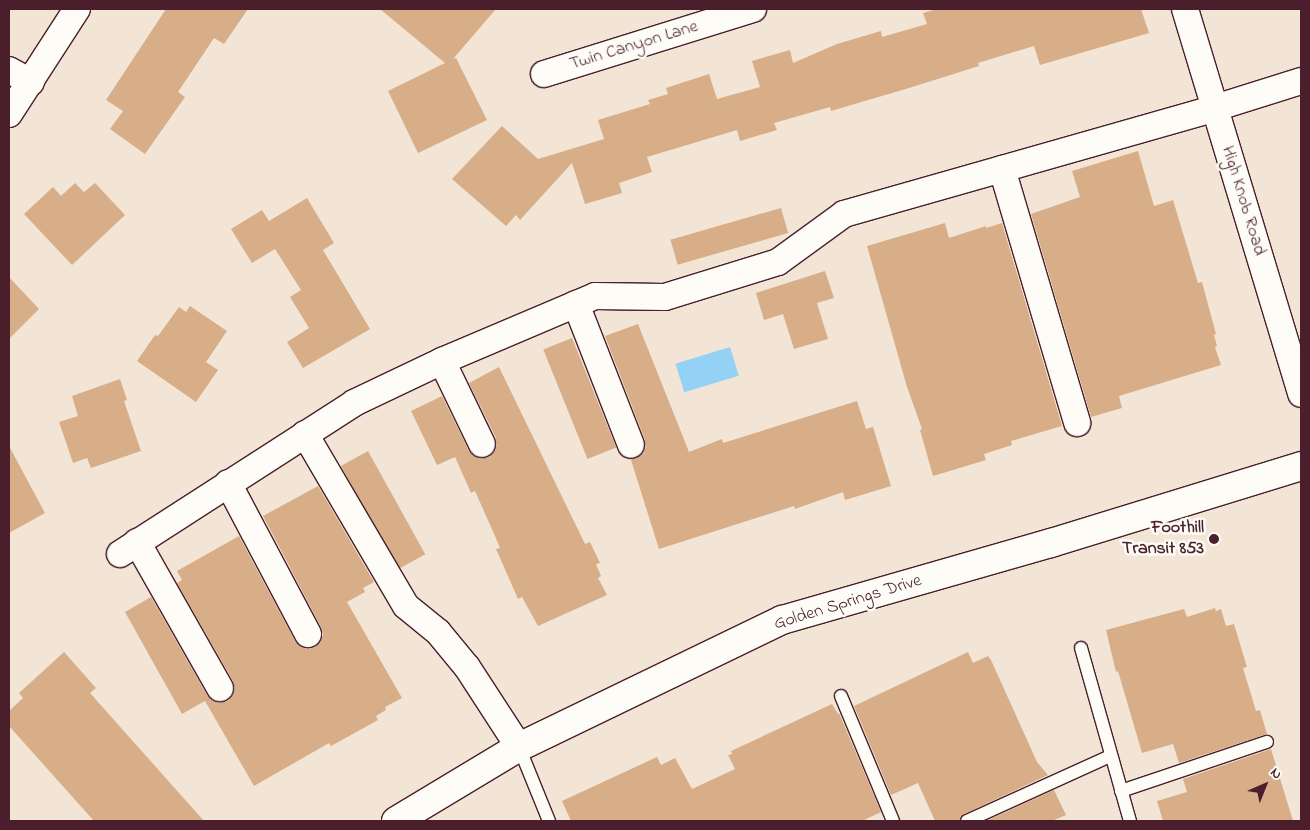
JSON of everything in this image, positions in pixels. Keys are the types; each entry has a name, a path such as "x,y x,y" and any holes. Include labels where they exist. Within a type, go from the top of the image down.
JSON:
{"main road":[{"name":"Golden Springs Drive","path":"396,821 518,747 782,620 1051,543 1301,466"}],"street":[{"path":"9,114 20,76 77,9"},
{"name":"Twin Canyon Lane","path":"544,74 753,9"},
{"name":"High Knob Road","path":"1185,9 1301,394"},
{"path":"220,688 129,548 354,403 442,361 594,296 665,297 778,262 844,214 1215,108 1301,81"},
{"path":"1002,169 1077,423"},
{"path":"576,304 631,446"},
{"path":"442,361 482,444"},
{"path":"305,434 406,606 438,632 456,653 518,747"},
{"path":"228,483 308,634"}],"lane":[{"path":"1081,648 1110,756 1130,821"},
{"path":"841,696 893,821"},
{"path":"1121,791 1267,742"},
{"path":"518,747 549,821"},
{"path":"967,821 1110,756"}],"water":[{"path":"730,347 739,376 684,392 675,364"}],"building":[{"path":"166,9 248,9 224,44 214,38 178,92 185,97 145,154 110,129 123,111 106,100"},
{"path":"380,9 496,9 453,59 456,58 487,120 418,153 388,91 445,63"},
{"path":"937,9 1141,9 1149,33 1040,65 1034,46 978,63 979,66 909,88 831,111 830,107 774,123 777,130 740,141 737,130 647,157 652,172 619,183 622,193 585,204 572,163 520,220 516,215 506,226 452,179 502,126 538,159 604,139 598,120 650,104 648,100 668,94 666,88 709,74 717,99 760,87 752,61 790,50 793,63 837,44 881,31 882,37 927,24 923,13"},
{"path":"1138,151 1154,206 1173,200 1198,283 1202,282 1216,334 1214,335 1217,346 1215,347 1221,365 1119,396 1122,408 1091,417 1031,214 1080,197 1072,171"},
{"path":"75,183 84,192 95,183 125,215 72,265 24,214 53,187 61,196"},
{"path":"307,198 334,243 323,250 370,329 303,368 287,342 309,328 290,297 301,290 275,249 252,263 231,229 262,210 269,221"},
{"path":"781,208 788,233 678,265 670,240"},
{"path":"945,223 949,238 1002,223 1062,426 1011,441 1012,445 984,454 986,460 933,476 920,430 922,429 907,387 867,246"},
{"path":"825,271 834,298 817,303 828,339 794,349 783,314 764,320 756,293"},
{"path":"9,277 39,309 9,339"},
{"path":"190,306 227,331 206,362 218,370 196,402 137,361 155,335 158,336 179,307 186,312"},
{"path":"638,324 689,452 722,439 723,443 857,401 866,429 873,427 891,486 845,500 843,492 795,509 794,506 659,549 631,460 643,454 646,447 645,440 605,336"},
{"path":"572,338 616,447 587,459 543,350"},
{"path":"499,367 585,544 590,542 600,563 596,564 601,576 598,578 607,595 538,626 522,597 518,599 496,549 500,548 495,536 475,491 471,493 455,457 437,465 411,411 442,396 469,451 473,456 480,459 489,457 494,453 497,446 496,438 469,383"},
{"path":"120,379 127,400 124,401 141,451 91,468 87,458 73,463 59,422 78,416 72,396"},
{"path":"9,446 45,513 9,533"},
{"path":"368,451 425,554 398,569 341,466"},
{"path":"318,486 374,582 363,588 365,592 347,602 402,698 385,707 386,710 376,716 378,720 331,746 329,743 254,786 205,701 182,714 125,612 151,597 207,695 212,701 219,703 228,701 233,696 235,689 233,681 177,583 182,580 177,571 239,536 295,641 307,649 315,647 323,635 321,627 263,516"},
{"path":"1215,608 1216,611 1221,609 1226,626 1234,624 1247,667 1243,668 1256,711 1260,710 1267,734 1179,763 1173,744 1142,753 1118,671 1116,672 1106,630 1184,609 1187,617"},
{"path":"64,652 96,688 90,693 204,821 94,821 9,726 9,711 23,698 19,693"},
{"path":"968,652 973,663 988,656 991,660 1037,762 1048,775 964,814 959,821 935,821 918,783 891,795 854,706"},
{"path":"832,704 839,713 881,812 862,821 571,821 562,801 657,757 661,765 675,758 692,789 735,769 728,755 732,754 731,751"},
{"path":"1271,749 1293,821 1163,821 1157,801 1187,792 1183,779"},
{"path":"1054,790 1066,815 1052,821 986,821"}],"place":[{"name":"Foothill Transit 853","path":"1214,539"}]}
